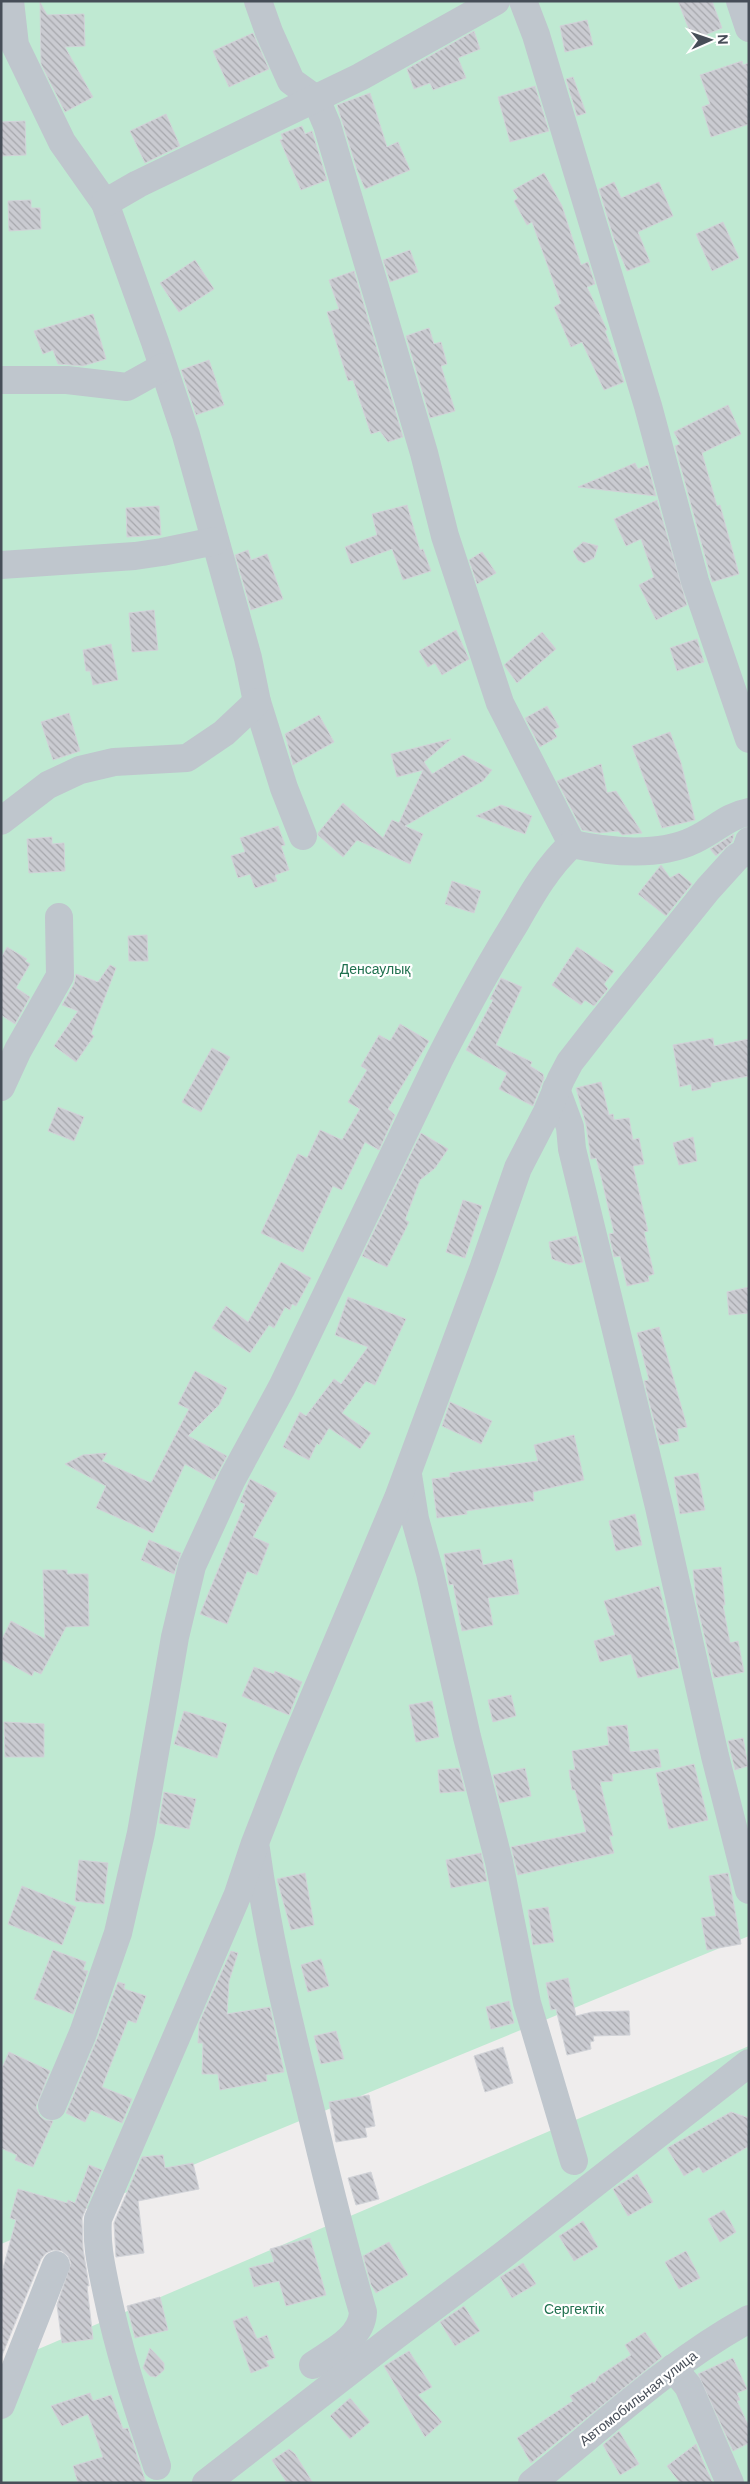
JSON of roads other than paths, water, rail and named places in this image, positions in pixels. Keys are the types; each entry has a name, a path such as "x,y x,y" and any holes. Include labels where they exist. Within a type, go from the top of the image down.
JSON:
{"street":[{"path":"10,1 15,44 62,142 105,204 163,367 186,436 248,658 257,702 284,788 303,836"},
{"path":"258,1 269,32 291,82 316,99 327,125 424,453 445,536 497,694 522,748 572,844"},
{"path":"105,204 138,184 316,99 410,50 496,1"},
{"path":"523,1 536,35 648,406 695,581 749,739"},
{"path":"740,1 749,28"},
{"path":"1,380 68,380 127,387 163,367"},
{"path":"1,565 135,556 215,541"},
{"path":"1,820 48,785 80,770 114,762 187,758 224,732 257,702"},
{"path":"572,844 615,851 659,850 693,841 734,815 749,812"},
{"path":"52,2106 83,2033 118,1933 141,1833 175,1637 192,1566 232,1479 282,1387 443,1052 494,958 538,885 559,856 572,844"},
{"path":"157,2466 117,2342 100,2265 97,2234 98,2219 238,1894 255,1842 408,1471 470,1306 518,1168 570,1062 708,889 737,857 748,853"},
{"path":"1,1087 18,1050 60,976 59,917"},
{"path":"556,1090 570,1127 574,1158 659,1507 715,1756 749,1890"},
{"path":"408,1471 415,1520 430,1573 467,1737 499,1862 528,2003 574,2161"},
{"path":"255,1842 270,1941 285,2008 342,2240 363,2312 363,2323 344,2344 313,2365"},
{"path":"206,2483 362,2361 502,2256 749,2063"},
{"path":"1,2405 56,2265"},
{"name":"Автомобильная улица","path":"532,2483 606,2420 673,2368 718,2336 749,2319"},
{"path":"673,2368 688,2386 730,2483"}],"park label":[{"name":"Денсаулық","path":"375,969"},
{"name":"Сергектік","path":"574,2309"}]}
